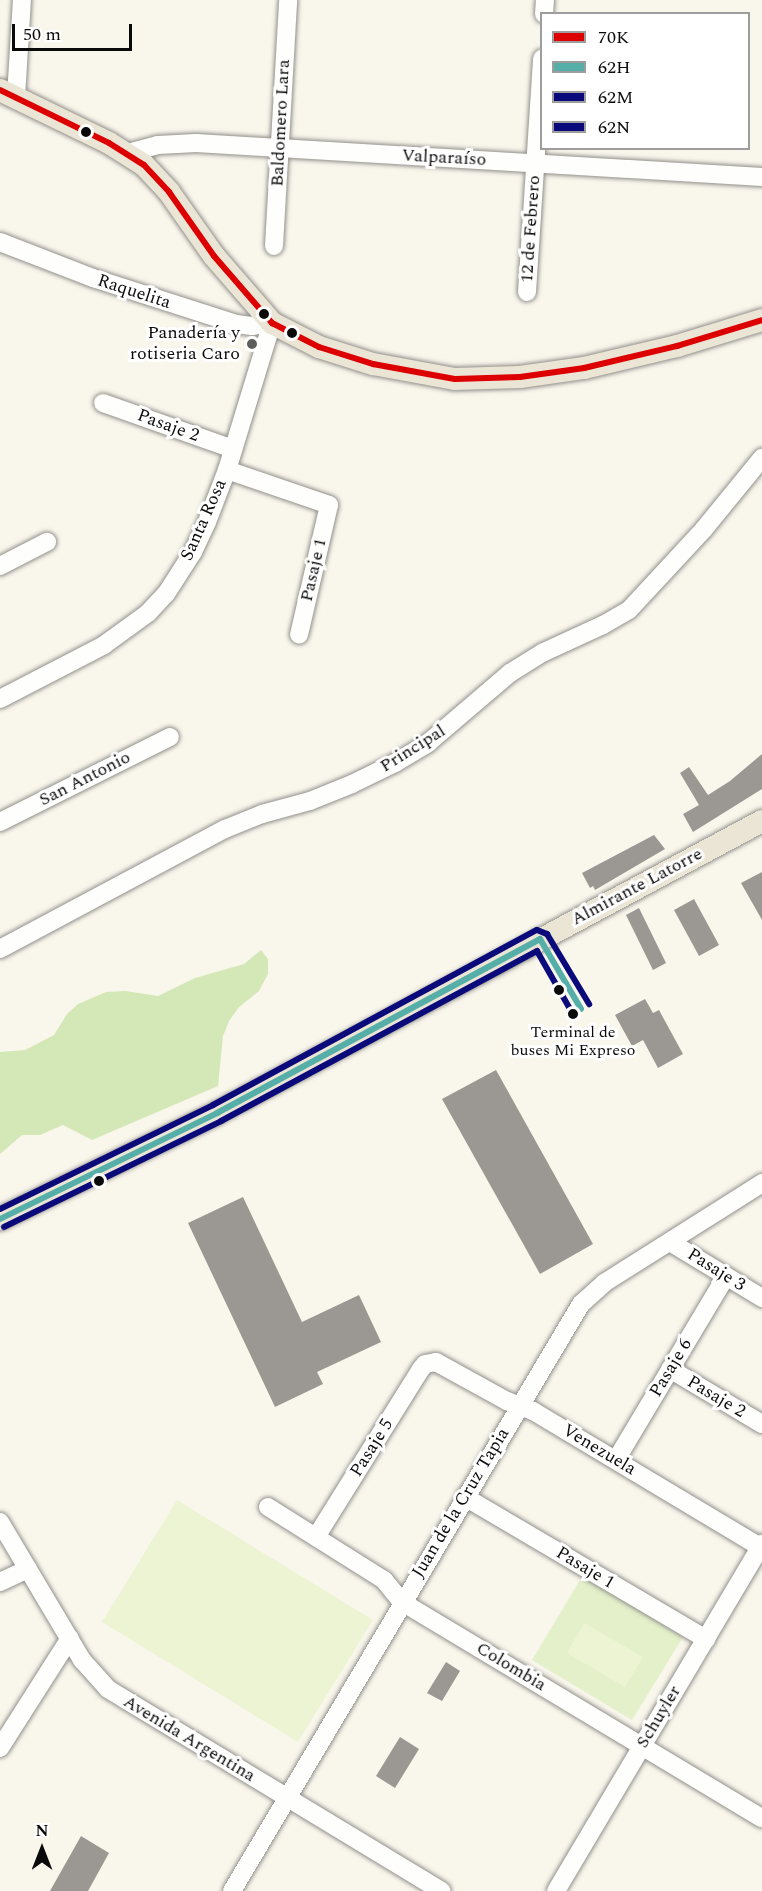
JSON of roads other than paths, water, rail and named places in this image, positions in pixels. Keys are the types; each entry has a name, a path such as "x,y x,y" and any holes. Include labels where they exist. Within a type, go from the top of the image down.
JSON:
{"main road":[{"path":"8,93 128,153 144,165 169,192 214,256 272,322 310,343 373,364 427,376 475,380 520,378 584,368 677,346 762,320"},
{"name":"Almirante Latorre","path":"0,1219 217,1113 762,820"}],"street":[{"path":"8,93 22,0"},
{"name":"Baldomero Lara","path":"274,246 288,0"},
{"name":"12 de Febrero","path":"528,292 540,93"},
{"name":"Valparaíso","path":"128,153 158,145 177,143 762,177"},
{"name":"Raquelita","path":"0,242 93,278 236,324 252,326 272,322"},
{"name":"Santa Rosa","path":"0,699 104,645 148,613 166,594 193,552 227,470 272,322"},
{"name":"Pasaje 2","path":"103,403 233,449"},
{"name":"Principal","path":"0,949 225,829 254,817 331,793 395,763 420,748 449,727 510,673 542,653 603,625 629,610 704,529 762,459"},
{"name":"Pasaje 1","path":"227,470 329,504 299,635"},
{"path":"0,566 47,542"},
{"name":"San Antonio","path":"0,822 170,737"},
{"name":"Juan de la Cruz Tapia","path":"232,1891 574,1313 587,1297 604,1283 762,1183"},
{"name":"Pasaje 3","path":"670,1242 762,1299"},
{"name":"Pasaje 6","path":"616,1460 726,1276"},
{"name":"Venezuela","path":"431,1362 442,1364 533,1411 761,1546"},
{"name":"Pasaje 5","path":"316,1537 421,1369 431,1362"},
{"name":"Pasaje 2","path":"670,1369 762,1424"},
{"name":"Pasaje 1","path":"465,1497 706,1639"},
{"name":"Colombia","path":"268,1507 384,1580 402,1602 762,1818"},
{"name":"Avenida Argentina","path":"0,1522 89,1670 108,1689 286,1799 442,1891"},
{"name":"Schuyler","path":"556,1891 761,1546"},
{"path":"0,1582 28,1569"},
{"path":"0,1748 70,1638"}],"place":[{"name":"Panadería y rotiseria Caro","path":"252,344"},
{"name":"Terminal de buses Mi Expreso","path":"573,1014"}]}
